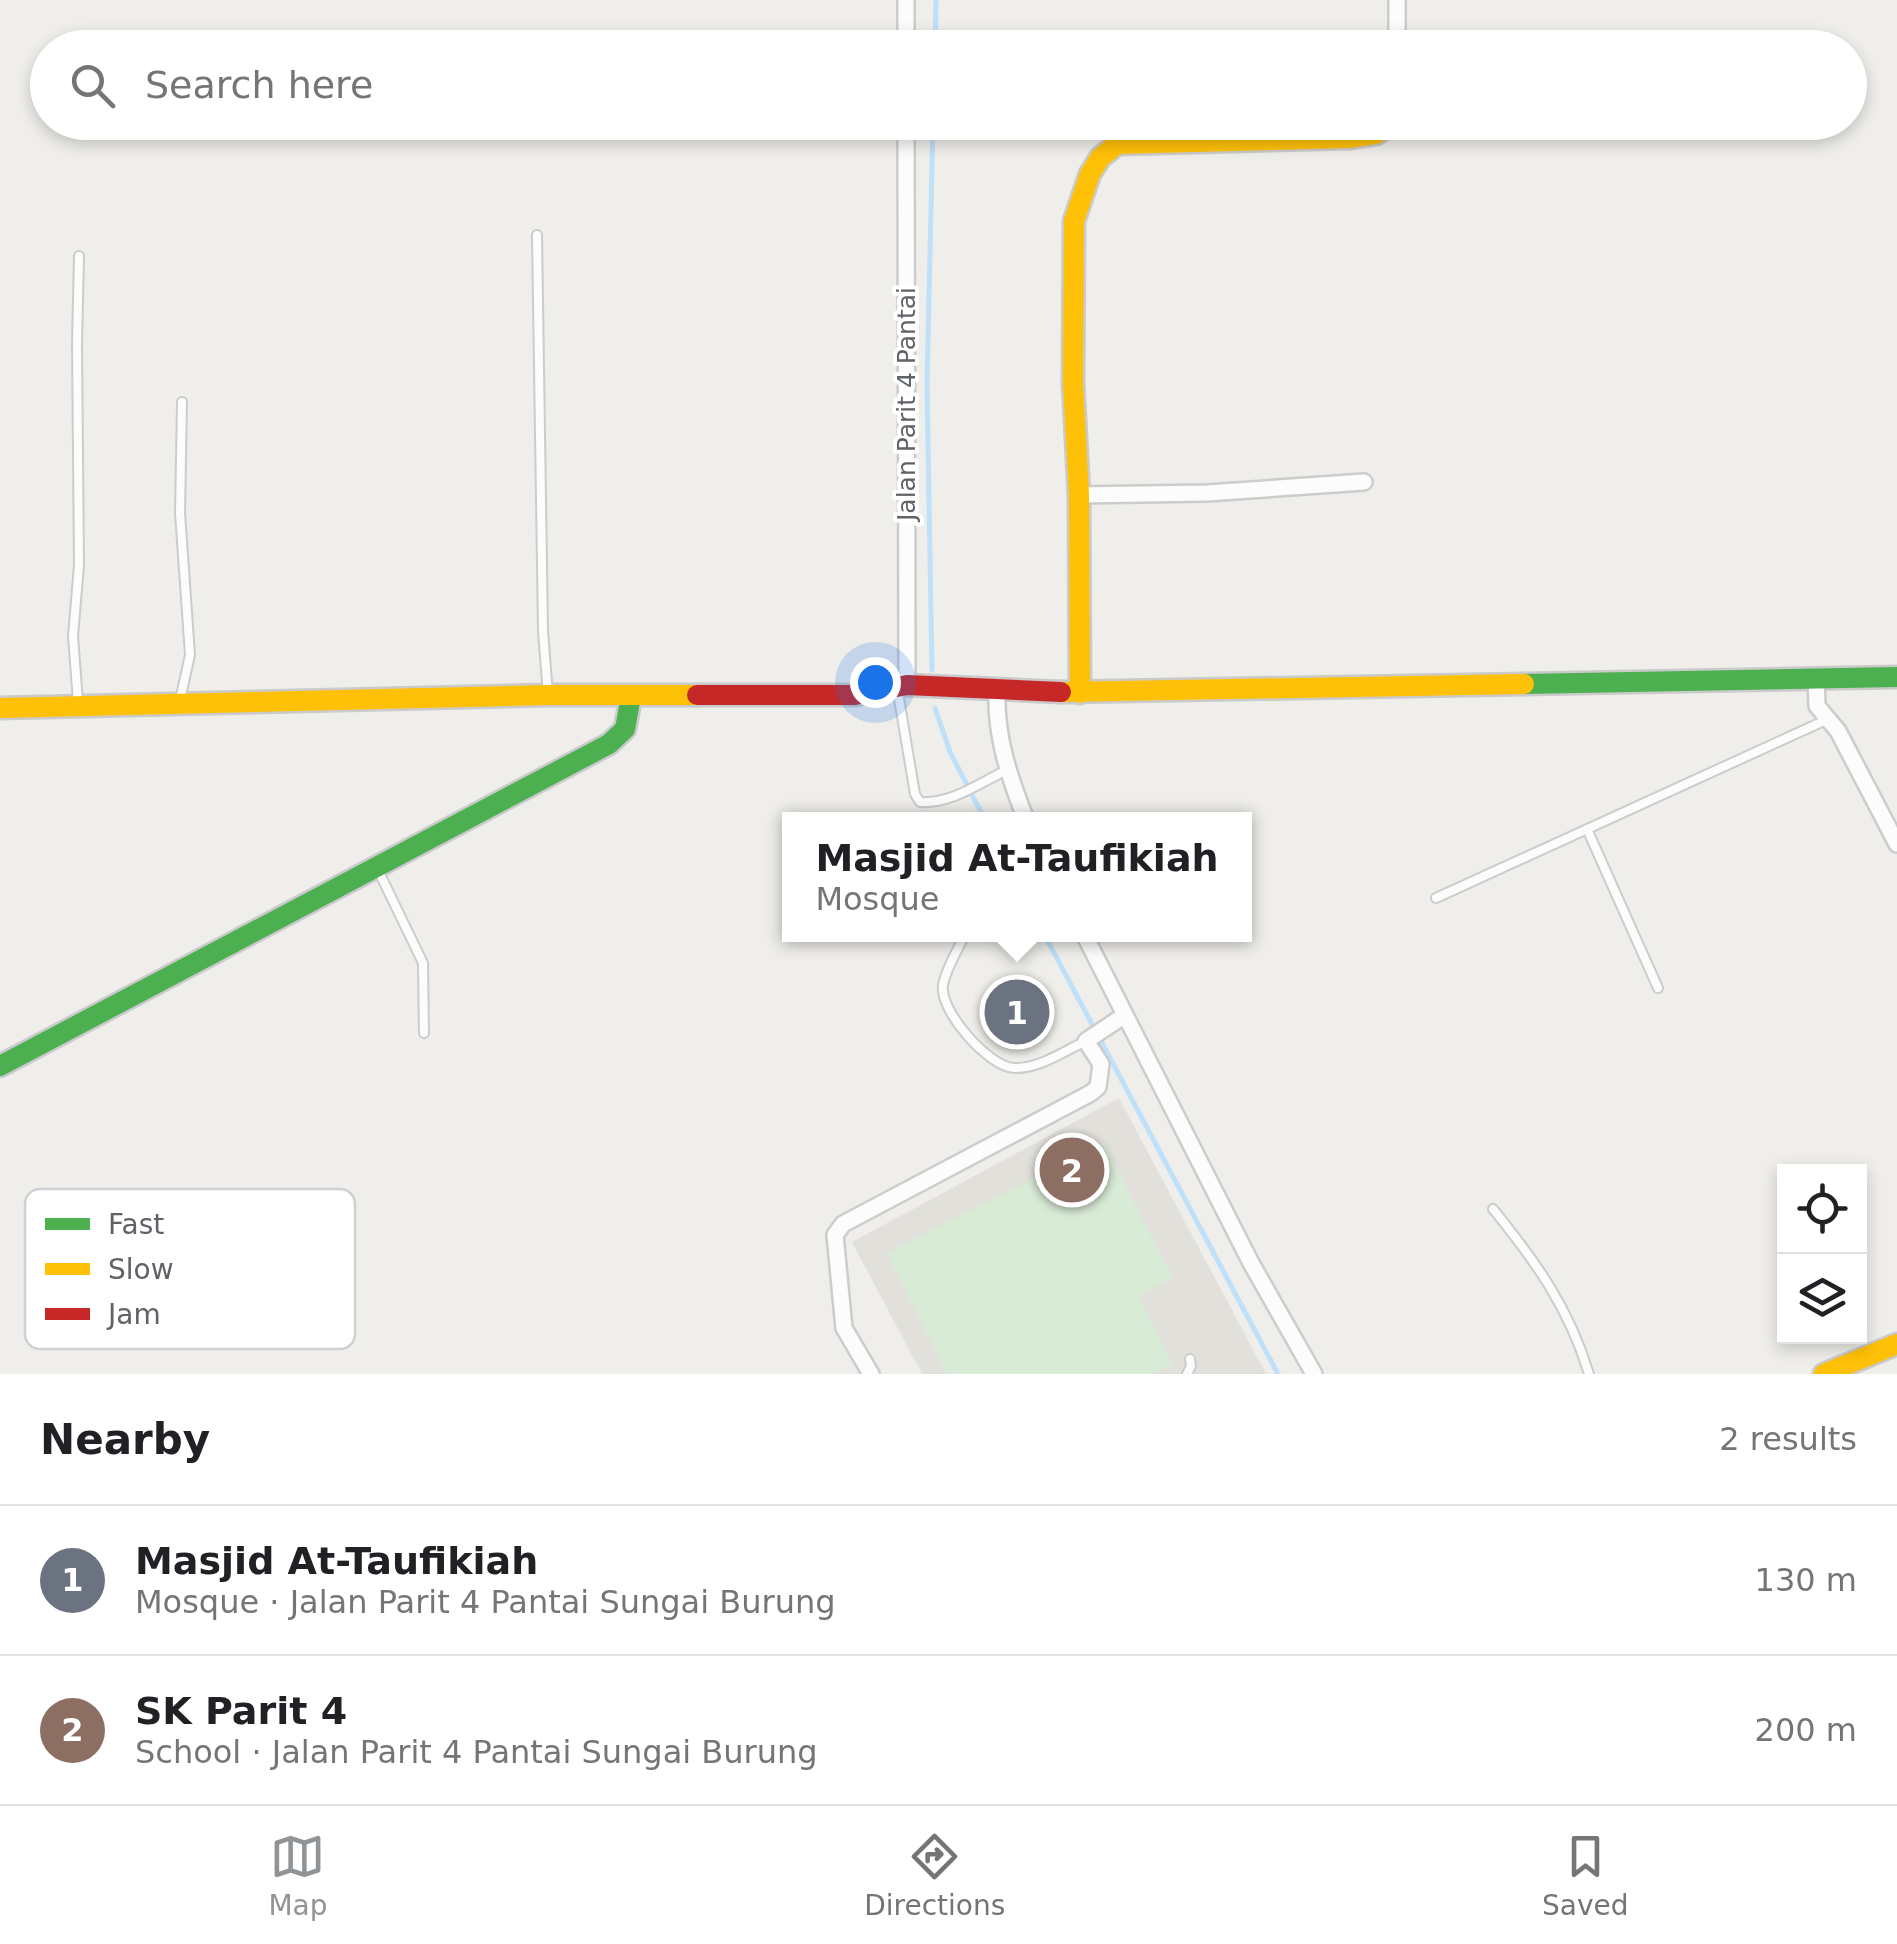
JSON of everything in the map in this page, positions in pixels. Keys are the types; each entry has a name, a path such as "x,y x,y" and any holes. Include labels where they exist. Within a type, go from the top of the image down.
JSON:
{"main road":[{"path":"1080,692 1079,495 1073,382 1074,221 1090,174 1100,158 1116,144 1141,140"},
{"path":"0,708 548,695 856,695 902,686 1080,692 1897,676"},
{"path":"0,1066 609,744 625,729 631,696"},
{"path":"1824,1374 1897,1344"}],"street":[{"path":"906,0 906,30"},
{"path":"1397,30 1398,0"},
{"name":"Jalan Parit 4 Pantai","path":"902,686 906,140"},
{"path":"1079,495 1207,493 1364,482"},
{"path":"1816,678 1816,706 1838,731 1897,844"},
{"path":"998,689 996,715 1008,770 1023,812"},
{"path":"1088,942 1251,1263 1314,1374"},
{"path":"871,1374 844,1328 835,1234 843,1224 1091,1093 1098,1087 1101,1064 1095,1035 1125,1015"}],"lane":[{"path":"537,234 548,695"},
{"path":"78,707 73,636 79,565 80,256"},
{"path":"178,704 190,655 180,513 182,402"},
{"path":"902,686 915,794 920,802 934,803 962,794 1008,770"},
{"path":"1436,898 1826,720"},
{"path":"1587,829 1658,988"},
{"path":"376,866 423,963 424,1033"},
{"path":"961,942 943,983 948,1013 997,1065 1032,1066 1095,1035"},
{"path":"1493,1209 1540,1267 1579,1341 1589,1374"},
{"path":"1187,1374 1190,1358"}],"shaded area":[{"path":"1119,1098 1266,1374 922,1374 852,1242"}],"green space":[{"path":"1104,1143 1172,1278 1138,1296 1172,1364 1152,1374 947,1374 887,1253"}],"waterway":[{"path":"935,30 936,0"},
{"path":"932,670 927,385 933,140"},
{"path":"935,708 950,752 981,812"},
{"path":"1048,942 1278,1374"}],"traffic: fast":[{"path":"1524,684 1897,677"},
{"path":"0,1066 609,744 625,729 631,696"}],"traffic: slow":[{"path":"1080,693 1079,495 1073,383 1074,221 1090,174 1100,158 1117,144 1273,140"},
{"path":"1061,692 1524,684"},
{"path":"0,708 697,695"},
{"path":"1824,1374 1897,1344"}],"traffic: jam":[{"path":"697,695 855,695 907,685 1061,692"}],"place":[{"name":"Masjid At-Taufikiah","path":"1017,1012"},
{"name":"SK Parit 4","path":"1072,1170"}]}
